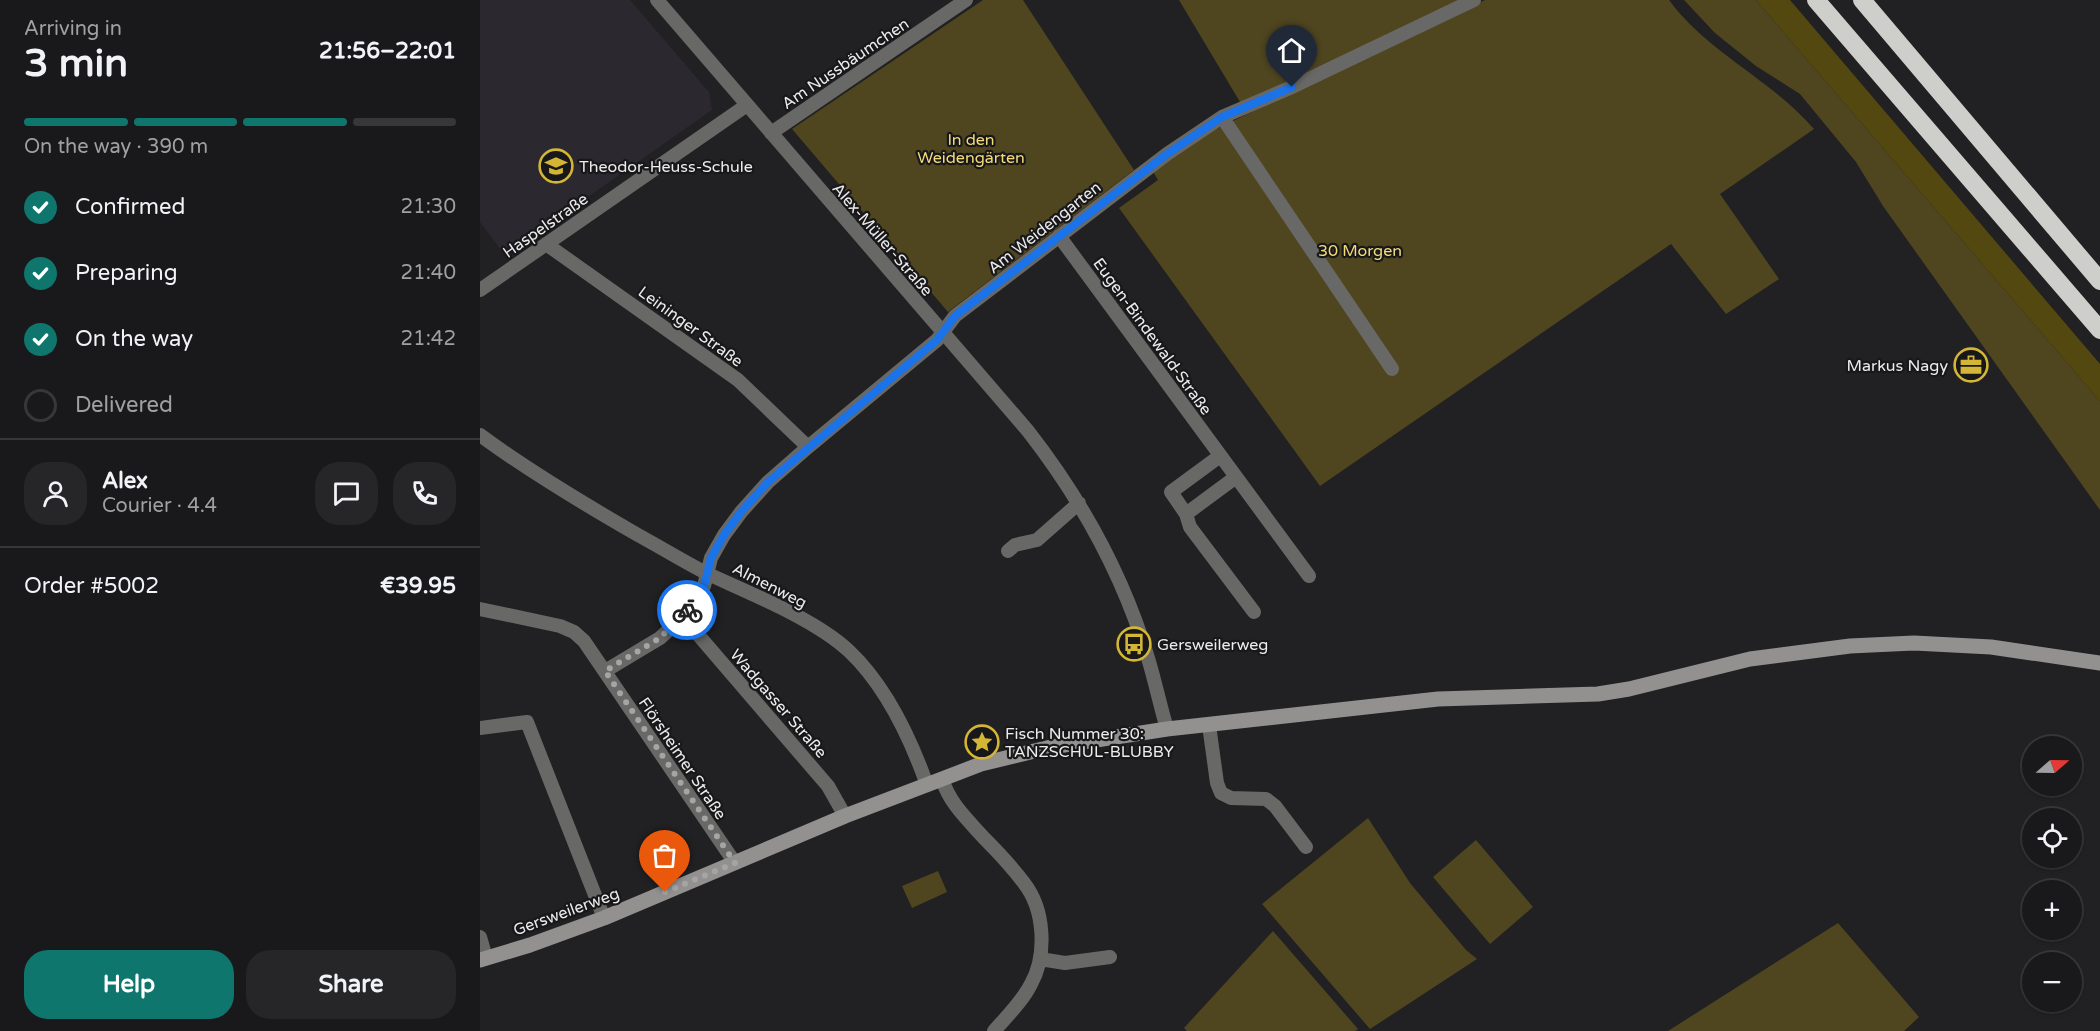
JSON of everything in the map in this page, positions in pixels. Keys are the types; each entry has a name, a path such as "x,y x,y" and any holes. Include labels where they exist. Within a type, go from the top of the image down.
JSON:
{"highway":[{"path":"1816,0 2100,330"},
{"path":"1862,0 2100,280"}],"street":[{"name":"Alex-Müller-Straße","path":"657,0 1028,431 1055,466 1104,547 1124,593 1148,656 1167,729"},
{"name":"Am Nussbäumchen","path":"771,133 966,0"},
{"name":"Am Weidengarten","path":"605,671 660,638 682,616 704,586 711,558 724,535 768,482 937,340 955,316 1167,154 1222,117 1300,83 1474,0"},
{"name":"Haspelstraße","path":"480,290 747,105"},
{"path":"1222,117 1392,369"},
{"name":"Eugen-Bindewald-Straße","path":"1059,236 1309,576"},
{"name":"Leininger Straße","path":"546,244 738,380 808,447"},
{"name":"Almenweg","path":"480,435 562,490 706,573 810,623 849,651 888,701 927,784"},
{"path":"1220,456 1171,492 1186,514 1190,527 1254,612"},
{"path":"1186,514 1236,477"},
{"path":"1008,551 1015,545 1037,540 1079,503"},
{"name":"Flörsheimer Straße","path":"480,609 560,626 574,632 584,641 735,863"},
{"name":"Wadgasser Straße","path":"682,616 828,786 845,816"},
{"name":"Gersweilerweg","path":"483,959 530,945 604,918 845,816 927,784 981,764 1029,751 1167,729 1461,698 1598,694 1629,689 1750,659 1860,646 1914,643 1991,647 2100,663"},
{"path":"480,728 527,722 604,918"},
{"path":"1209,725 1217,783 1221,792 1231,798 1266,799 1275,806 1306,847"},
{"path":"942,779 954,806 1025,884 1031,894 1041,928 1040,959 1031,984 1014,1009 994,1031"},
{"path":"480,937 483,959"},
{"path":"1040,959 1065,963 1110,957"}],"shaded area":[{"name":"Theodor-Heuss-Schule","path":"480,0 630,0 709,92 712,110 505,255 480,222"},
{"path":"1756,0 1790,0 2100,364 2100,401"}],"green space":[{"name":"In den Weidengärten","path":"983,0 1023,0 1134,170 948,312 792,129"},
{"path":"1179,0 1464,0 1243,107"},
{"name":"30 Morgen","path":"1485,0 1669,0 1702,35 1779,95 1797,112 1814,129 1720,194 1779,279 1726,314 1671,244 1320,486 1119,208 1158,180 1152,170 1214,130"},
{"path":"1684,0 1756,0 2100,401 2100,510 1883,206 1856,162 1800,94 1756,66 1715,33"},
{"path":"1368,818 1410,883 1466,950 1477,959 1370,1029 1262,904"},
{"path":"1476,840 1533,907 1490,944 1433,877"},
{"path":"938,871 947,892 912,908 902,886"},
{"path":"1838,923 1919,1017 1904,1031 1668,1031"},
{"path":"1273,931 1358,1029 1355,1031 1187,1031 1184,1028"}],"way so far":[{"path":"665,892 735,863 605,671 660,638 687,610"}],"place":[{"name":"Theodor-Heuss-Schule","path":"556,166"},
{"name":"Markus Nagy","path":"1971,365"},
{"name":"Gersweilerweg","path":"1134,644"},
{"name":"Fisch Nummer 30: TANZSCHUL-BLUBBY","path":"982,742"}],"route":[{"path":"687,610 704,586 711,558 724,535 768,482 937,340 955,316 1167,154 1222,117 1292,87"}]}
